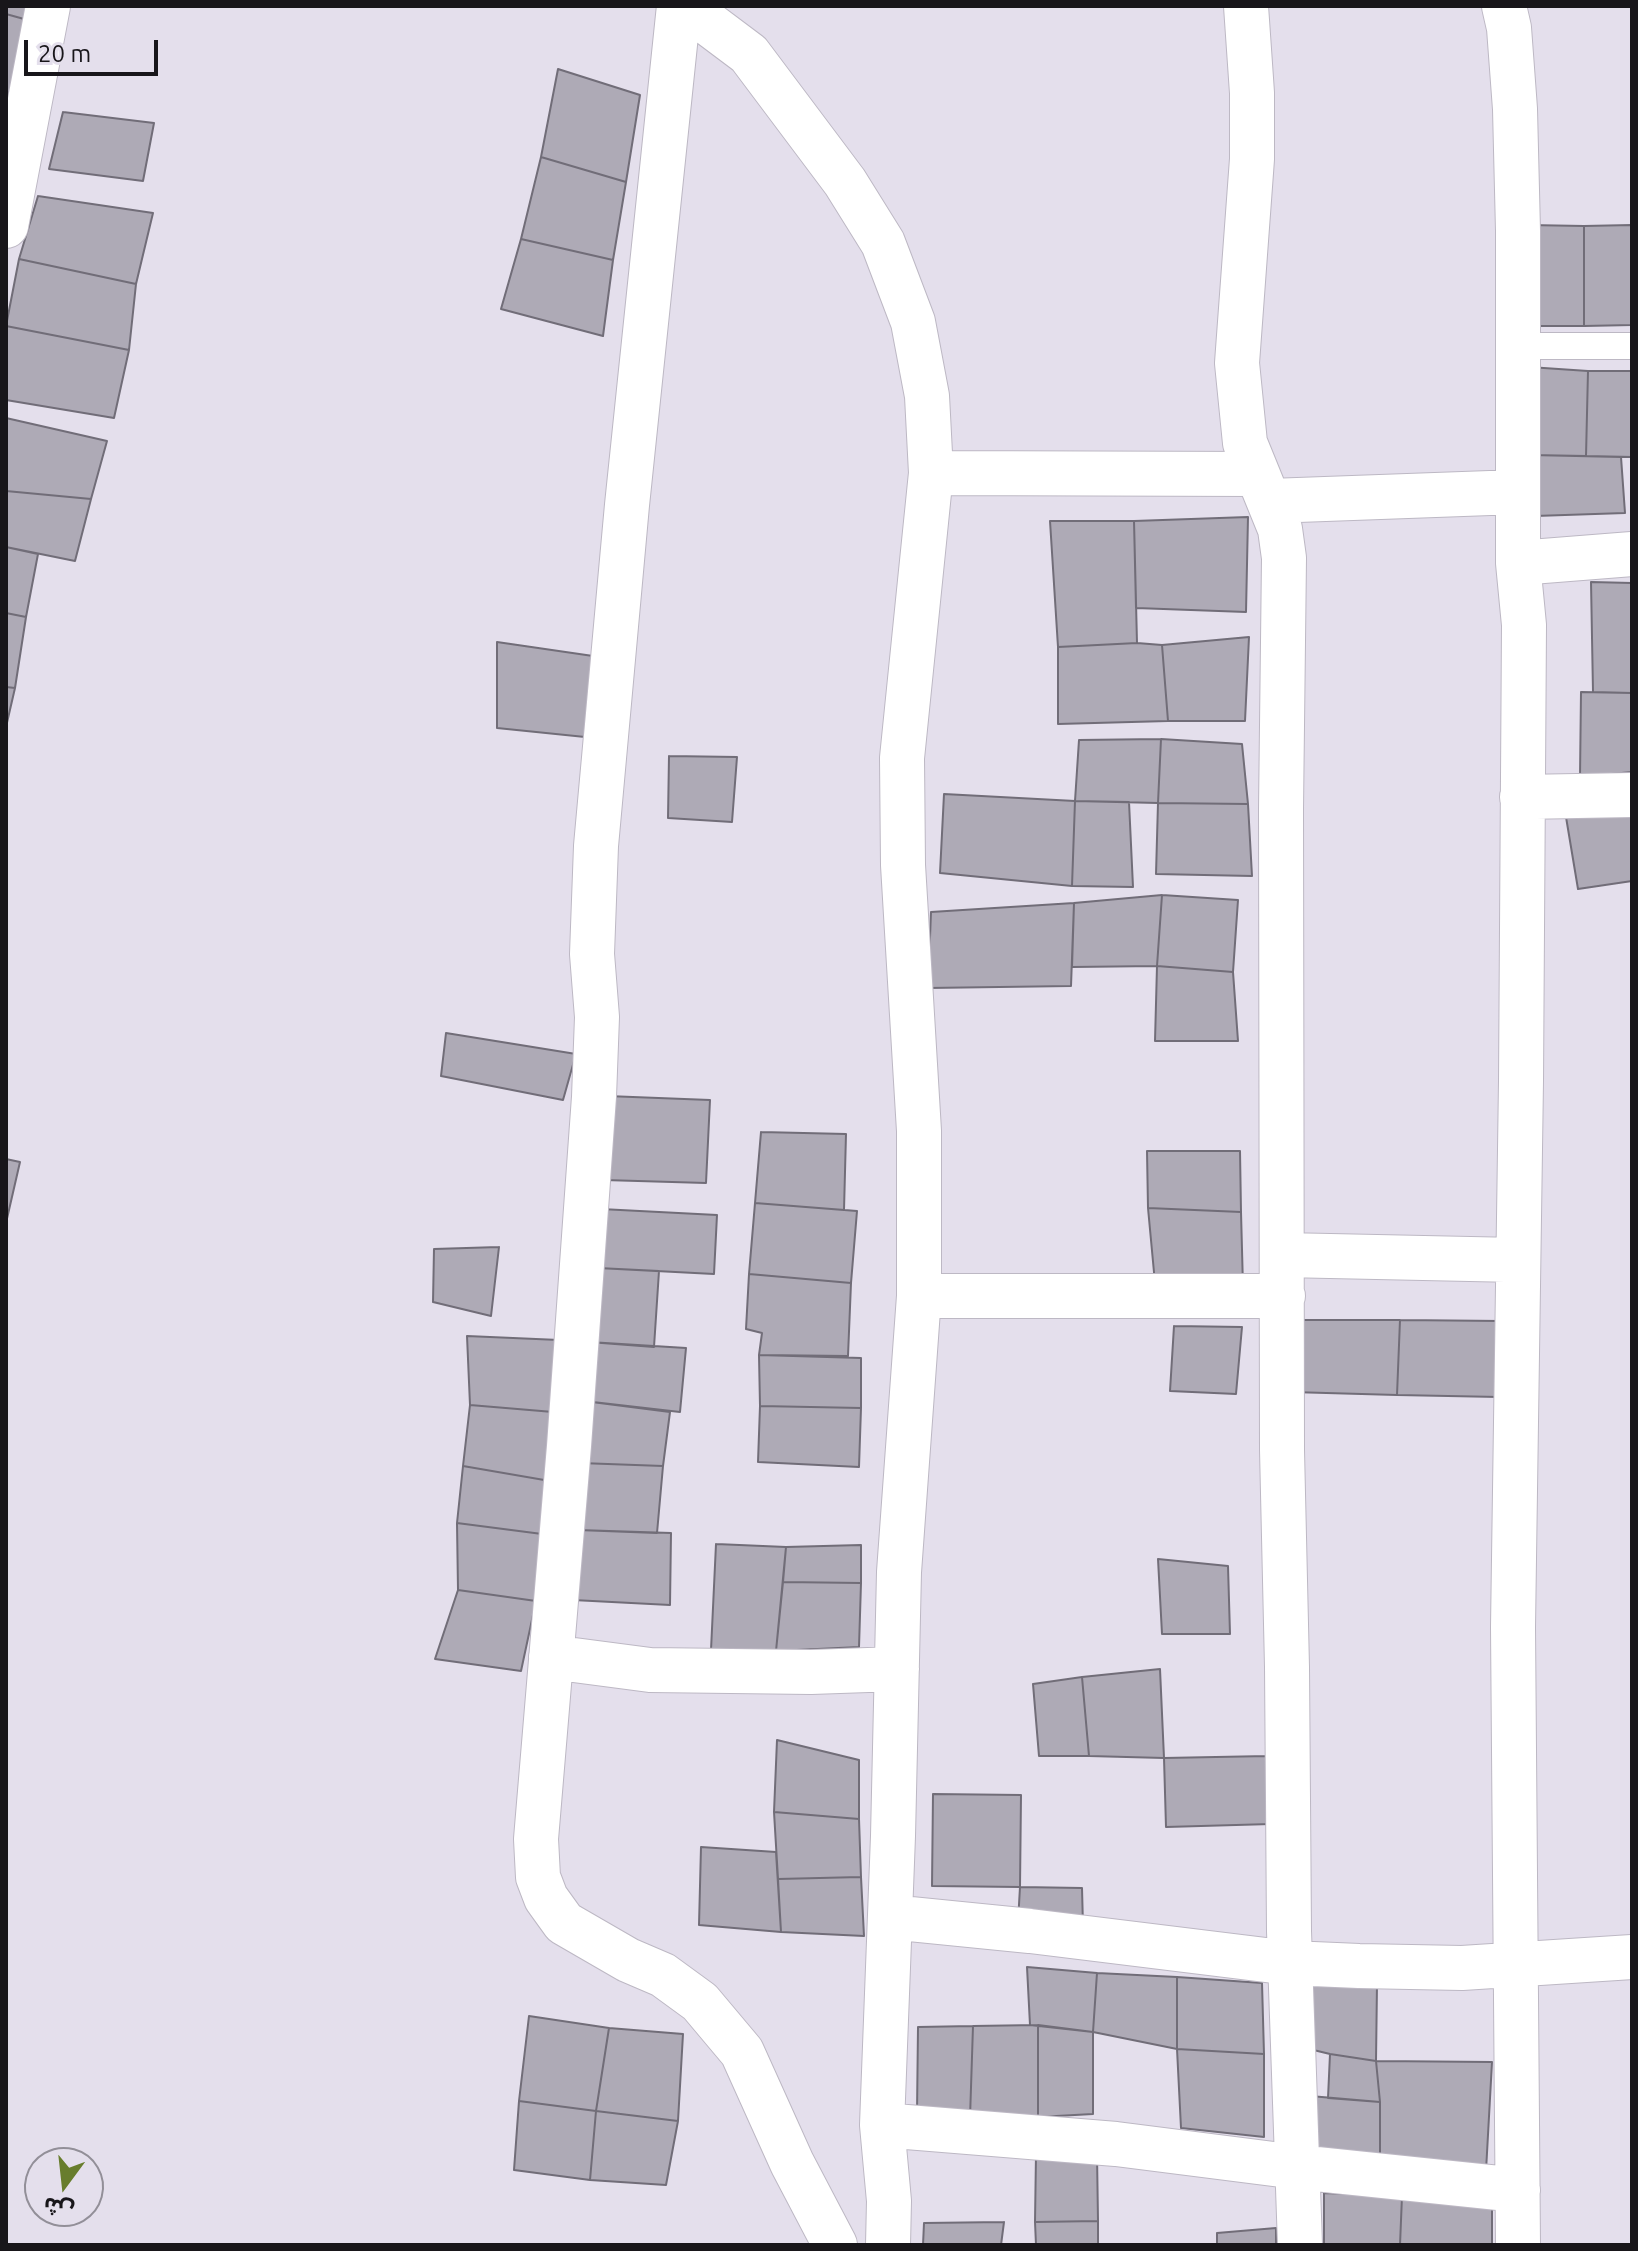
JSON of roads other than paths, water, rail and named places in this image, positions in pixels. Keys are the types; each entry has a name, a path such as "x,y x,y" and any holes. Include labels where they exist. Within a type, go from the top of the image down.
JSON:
{"street":[{"path":"6,226 48,6"},
{"path":"679,6 630,474 596,846 592,954 597,1017 594,1097 536,1839 538,1877 546,1898 564,1923 628,1960 663,1975 700,2002 742,2052 792,2163 835,2245"},
{"path":"685,6 749,54 845,182 883,243 913,322 927,396 931,473 902,758 903,865 919,1131 919,1296 899,1572 882,2125 889,2201 888,2245"},
{"path":"1246,6 1252,93 1252,159 1237,363 1245,443 1280,529 1284,558 1281,809 1282,1450 1290,1963 1300,2245"},
{"path":"1504,6 1509,28 1515,109 1518,563 1524,625 1513,1627 1518,2245"},
{"path":"931,473 1263,488 1518,492"},
{"path":"1518,563 1632,554"},
{"path":"1522,797 1632,795"},
{"path":"919,1296 1517,1260"},
{"path":"551,1657 650,1670 811,1672 897,1669"},
{"path":"890,1917 1290,1963 1462,1968 1632,1957"},
{"path":"882,2125 1116,2144 1518,2190"}],"lane":[{"path":"1518,346 1632,346"}]}
